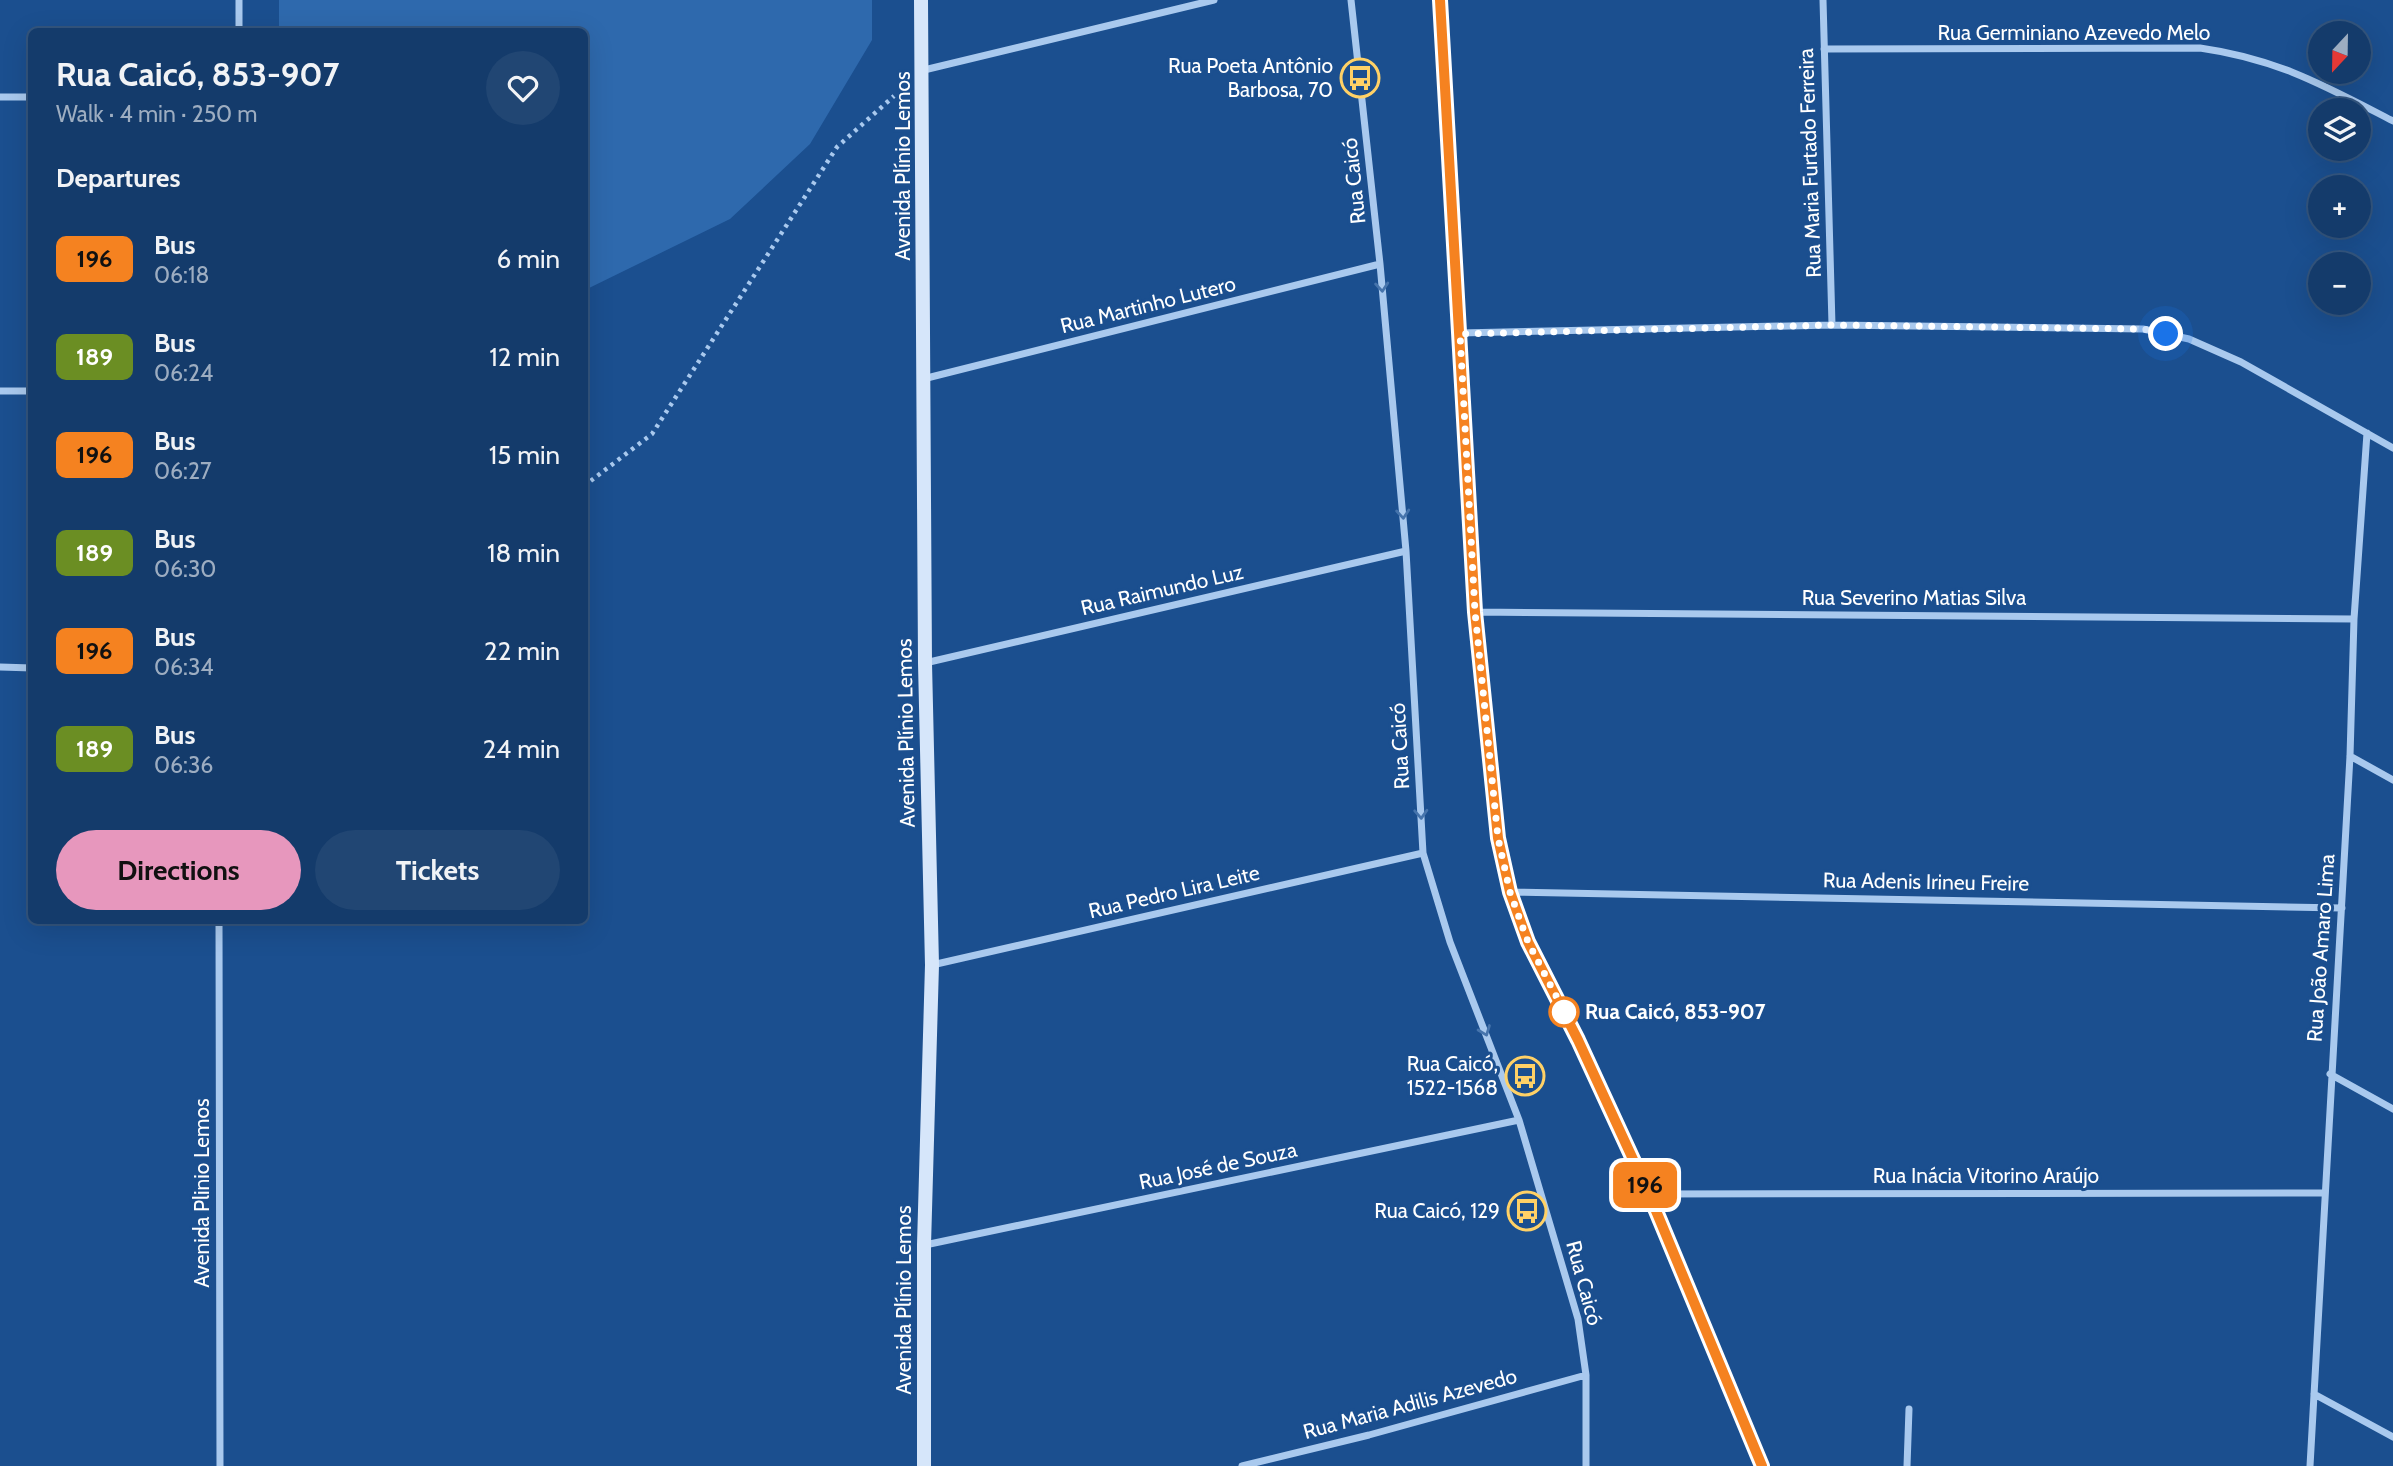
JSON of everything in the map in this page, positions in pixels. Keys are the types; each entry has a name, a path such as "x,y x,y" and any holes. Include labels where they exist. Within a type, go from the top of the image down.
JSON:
{"main road":[{"name":"Avenida Plínio Lemos","path":"921,0 924,70 925,663 932,965 924,1245 924,1466"}],"street":[{"path":"239,0 239,28"},
{"path":"924,70 1214,0"},
{"name":"Rua Caicó","path":"1351,0 1380,264 1406,551 1423,853 1450,942 1519,1120 1578,1319 1586,1375 1586,1466"},
{"path":"1440,0 1475,612 1498,838 1510,892 1528,942 1578,1040 1649,1194 1762,1466"},
{"name":"Rua Maria Furtado Ferreira","path":"1824,0 1832,325"},
{"name":"Rua Germiniano Azevedo Melo","path":"1824,49 2200,48 2246,55 2298,73 2393,121"},
{"path":"0,97 28,97"},
{"name":"Rua Martinho Lutero","path":"923,379 1380,264"},
{"path":"1460,334 1832,325 2143,329 2189,339 2241,362 2393,448"},
{"path":"0,391 28,391"},
{"name":"Rua João Amaro Lima","path":"2310,1466 2350,756 2354,619 2367,433"},
{"name":"Rua Raimundo Luz","path":"925,663 1406,551"},
{"name":"Rua Severino Matias Silva","path":"1475,612 2354,619"},
{"path":"0,667 28,668"},
{"path":"2350,756 2393,779"},
{"name":"Rua Pedro Lira Leite","path":"932,965 1423,853"},
{"name":"Rua Adenis Irineu Freire","path":"1510,892 2342,908"},
{"name":"Avenida Plinio Lemos","path":"219,924 220,1466"},
{"path":"2330,1074 2393,1109"},
{"name":"Rua José de Souza","path":"924,1245 1519,1120"},
{"name":"Rua Inácia Vitorino Araújo","path":"1649,1194 2324,1193"},
{"name":"Rua Maria Adilis Azevedo","path":"1242,1466 1369,1435 1586,1375"},
{"path":"2314,1394 2393,1437"},
{"path":"1907,1466 1909,1409"}],"path":[{"path":"588,483 652,434 837,147 924,70"}],"shaded area":[{"path":"279,0 872,0 872,40 810,144 730,219 588,289 588,28 279,28"}],"bus line":[{"name":"196","path":"1440,0 1475,612 1498,838 1510,892 1528,942 1578,1040 1649,1194 1762,1466"}],"place":[{"name":"Rua Poeta Antônio Barbosa, 70","path":"1360,78"},
{"name":"Rua Caicó, 853-907","path":"1564,1012"},
{"name":"Rua Caicó, 1522-1568","path":"1525,1076"},
{"name":"Rua Caicó, 129","path":"1527,1211"}],"route":[{"path":"1564,1012 1566,1015 1528,942 1510,892 1498,838 1475,612 1460,334 1832,325 2143,329 2166,334"}]}
